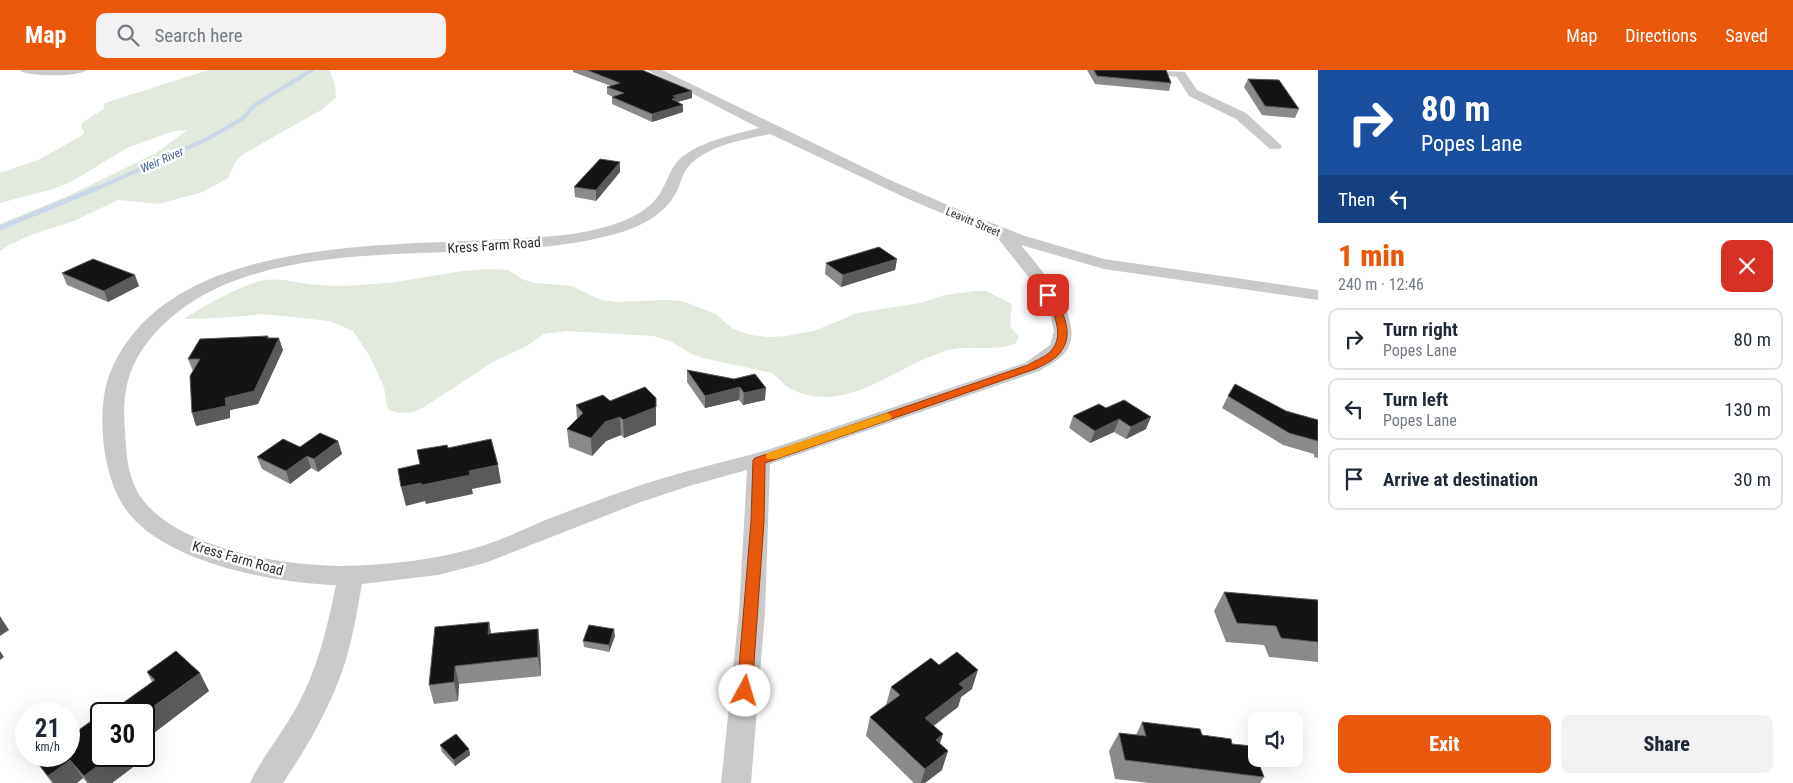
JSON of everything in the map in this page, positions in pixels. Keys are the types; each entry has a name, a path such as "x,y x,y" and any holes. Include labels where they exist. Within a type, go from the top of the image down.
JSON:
{"street":[{"path":"25,70 57,72 81,70"},
{"name":"Leavitt Street","path":"653,70 900,190 1004,236 1074,258 1104,264 1318,295"},
{"path":"1146,70 1181,74 1193,93 1241,116 1275,146"},
{"name":"Kress Farm Road","path":"772,129 722,144 693,156 680,167 662,202 632,222 615,229 568,240 321,256 275,263 239,273 198,291 160,317 144,333 121,370 112,406 118,470 127,494 135,508 164,533 222,557 287,574 317,576 403,571 448,564 476,557 636,495 719,469 759,460 1032,367 1052,355 1062,342 1063,328 1058,312 1039,278 1004,236"},
{"path":"736,783 752,612 759,460"},
{"path":"265,783 308,716 327,675 337,644 351,575"}],"shaded area":[{"path":"208,70 329,70 335,84 336,97 323,109 245,153 236,161 228,178 203,192 158,204 118,200 74,221 31,235 0,251 0,224 68,196 156,153 187,130 174,131 127,148 71,182 53,189 0,203 0,173 38,160 83,135 84,131 81,127 83,122 104,109 104,104 108,102"},
{"path":"508,270 522,279 534,283 572,286 601,300 616,302 682,301 716,314 733,329 750,335 768,337 814,331 857,313 920,303 945,295 986,291 1012,304 1010,326 1019,337 1016,343 1008,346 949,350 929,357 871,386 831,397 810,396 789,388 772,373 703,358 670,341 653,336 566,331 544,334 527,346 493,362 424,407 413,412 400,413 389,410 387,407 384,387 369,355 353,331 329,321 263,314 184,319 236,290 266,280 340,286 390,283 461,271"}],"building":[{"path":"587,70 642,70 692,91 673,96 677,98 672,99 683,105 652,114 612,97 624,93 607,87 620,83"},
{"path":"1094,70 1166,70 1171,83 1097,76"},
{"path":"1248,79 1279,80 1299,109 1265,106"},
{"path":"600,159 620,162 596,190 574,187"},
{"path":"879,247 897,259 843,275 826,263"},
{"path":"93,259 135,275 104,291 62,273"},
{"path":"268,336 267,338 279,338 254,391 225,398 226,406 192,413 190,376 200,359 188,359 200,339"},
{"path":"687,370 734,379 755,374 766,388 744,393 740,387 705,396"},
{"path":"1235,384 1286,411 1318,420 1318,441 1289,433 1228,396"},
{"path":"645,387 656,398 656,407 623,420 620,417 605,422 591,438 567,429 583,413 576,405 603,395 610,401"},
{"path":"1124,400 1151,417 1131,427 1119,419 1095,431 1073,416 1099,404 1106,408"},
{"path":"320,433 338,441 314,459 307,456 286,471 257,457 283,439 300,447"},
{"path":"491,439 498,465 469,471 470,475 422,485 421,483 401,487 398,469 420,464 417,450 447,445 448,448"},
{"path":"1224,592 1318,600 1318,642 1281,638 1276,626 1237,623"},
{"path":"489,622 488,634 538,629 538,657 455,666 454,682 429,685 435,627"},
{"path":"589,625 614,629 609,645 583,641"},
{"path":"176,651 200,673 155,705 155,702 124,702 155,680 147,672"},
{"path":"957,652 978,670 959,684 964,688 925,718 943,734 936,740 948,751 925,769 870,717 900,695 891,687 931,658 939,665"},
{"path":"90,722 90,767 96,767 84,776 76,767 80,767 80,729"},
{"path":"1142,722 1200,729 1202,735 1231,739 1232,744 1248,746 1248,767 1260,767 1264,777 1125,760 1119,733 1146,736"},
{"path":"456,734 469,749 454,760 440,745"},
{"path":"41,767 60,767 48,776"}],"waterway":[{"name":"Weir River","path":"94,190 209,138 242,119 255,105 312,70"},
{"name":"Weir River","path":"0,228 97,188"}],"slow traffic":[{"path":"772,456 887,416"}],"route":[{"path":"745,691 758,521 759,460 1032,367 1052,355 1062,342 1063,328 1058,312 1048,295"}]}
